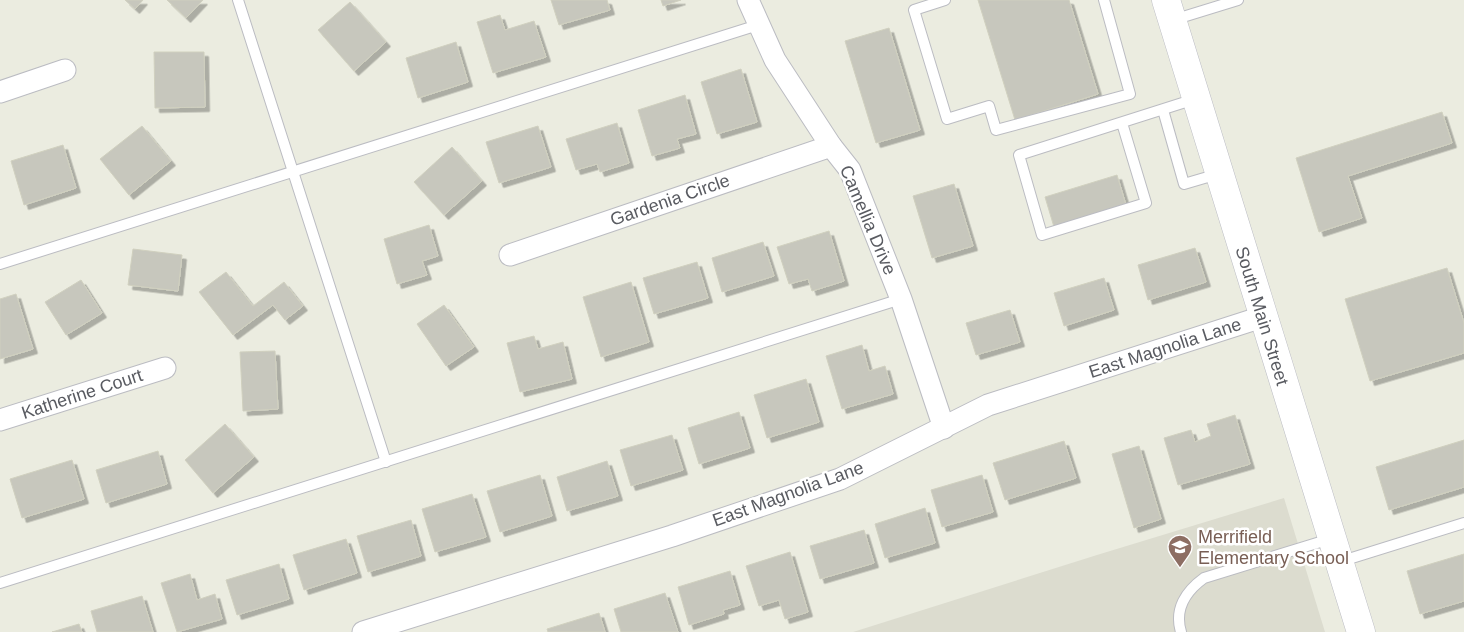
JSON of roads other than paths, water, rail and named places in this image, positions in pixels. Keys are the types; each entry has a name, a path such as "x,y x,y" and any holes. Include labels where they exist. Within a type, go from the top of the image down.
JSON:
{"main road":[{"name":"South Main Street","path":"1169,10 1262,317 1361,632"}],"street":[{"name":"Camellia Drive","path":"748,0 774,60 831,146 850,170 901,299 944,428"},
{"path":"0,92 65,70"},
{"name":"Gardenia Circle","path":"510,255 831,146"},
{"name":"East Magnolia Lane","path":"363,632 672,536 840,479 988,405 1262,317"},
{"name":"Katherine Court","path":"0,420 164,368"}],"lane":[{"path":"238,0 386,462"},
{"path":"945,0 914,10 947,119 989,106 996,130 1130,94 1104,0"},
{"path":"1169,10 1238,0"},
{"path":"0,264 758,25"},
{"path":"1122,123 1146,203 1042,235 1018,155 1196,99"},
{"path":"1163,110 1184,184 1218,174"},
{"path":"0,583 901,299"},
{"path":"1181,632 1178,622 1182,603 1194,585 1204,578 1464,524"}],"place":[{"name":"Merrifield Elementary School","path":"1180,568"}]}
